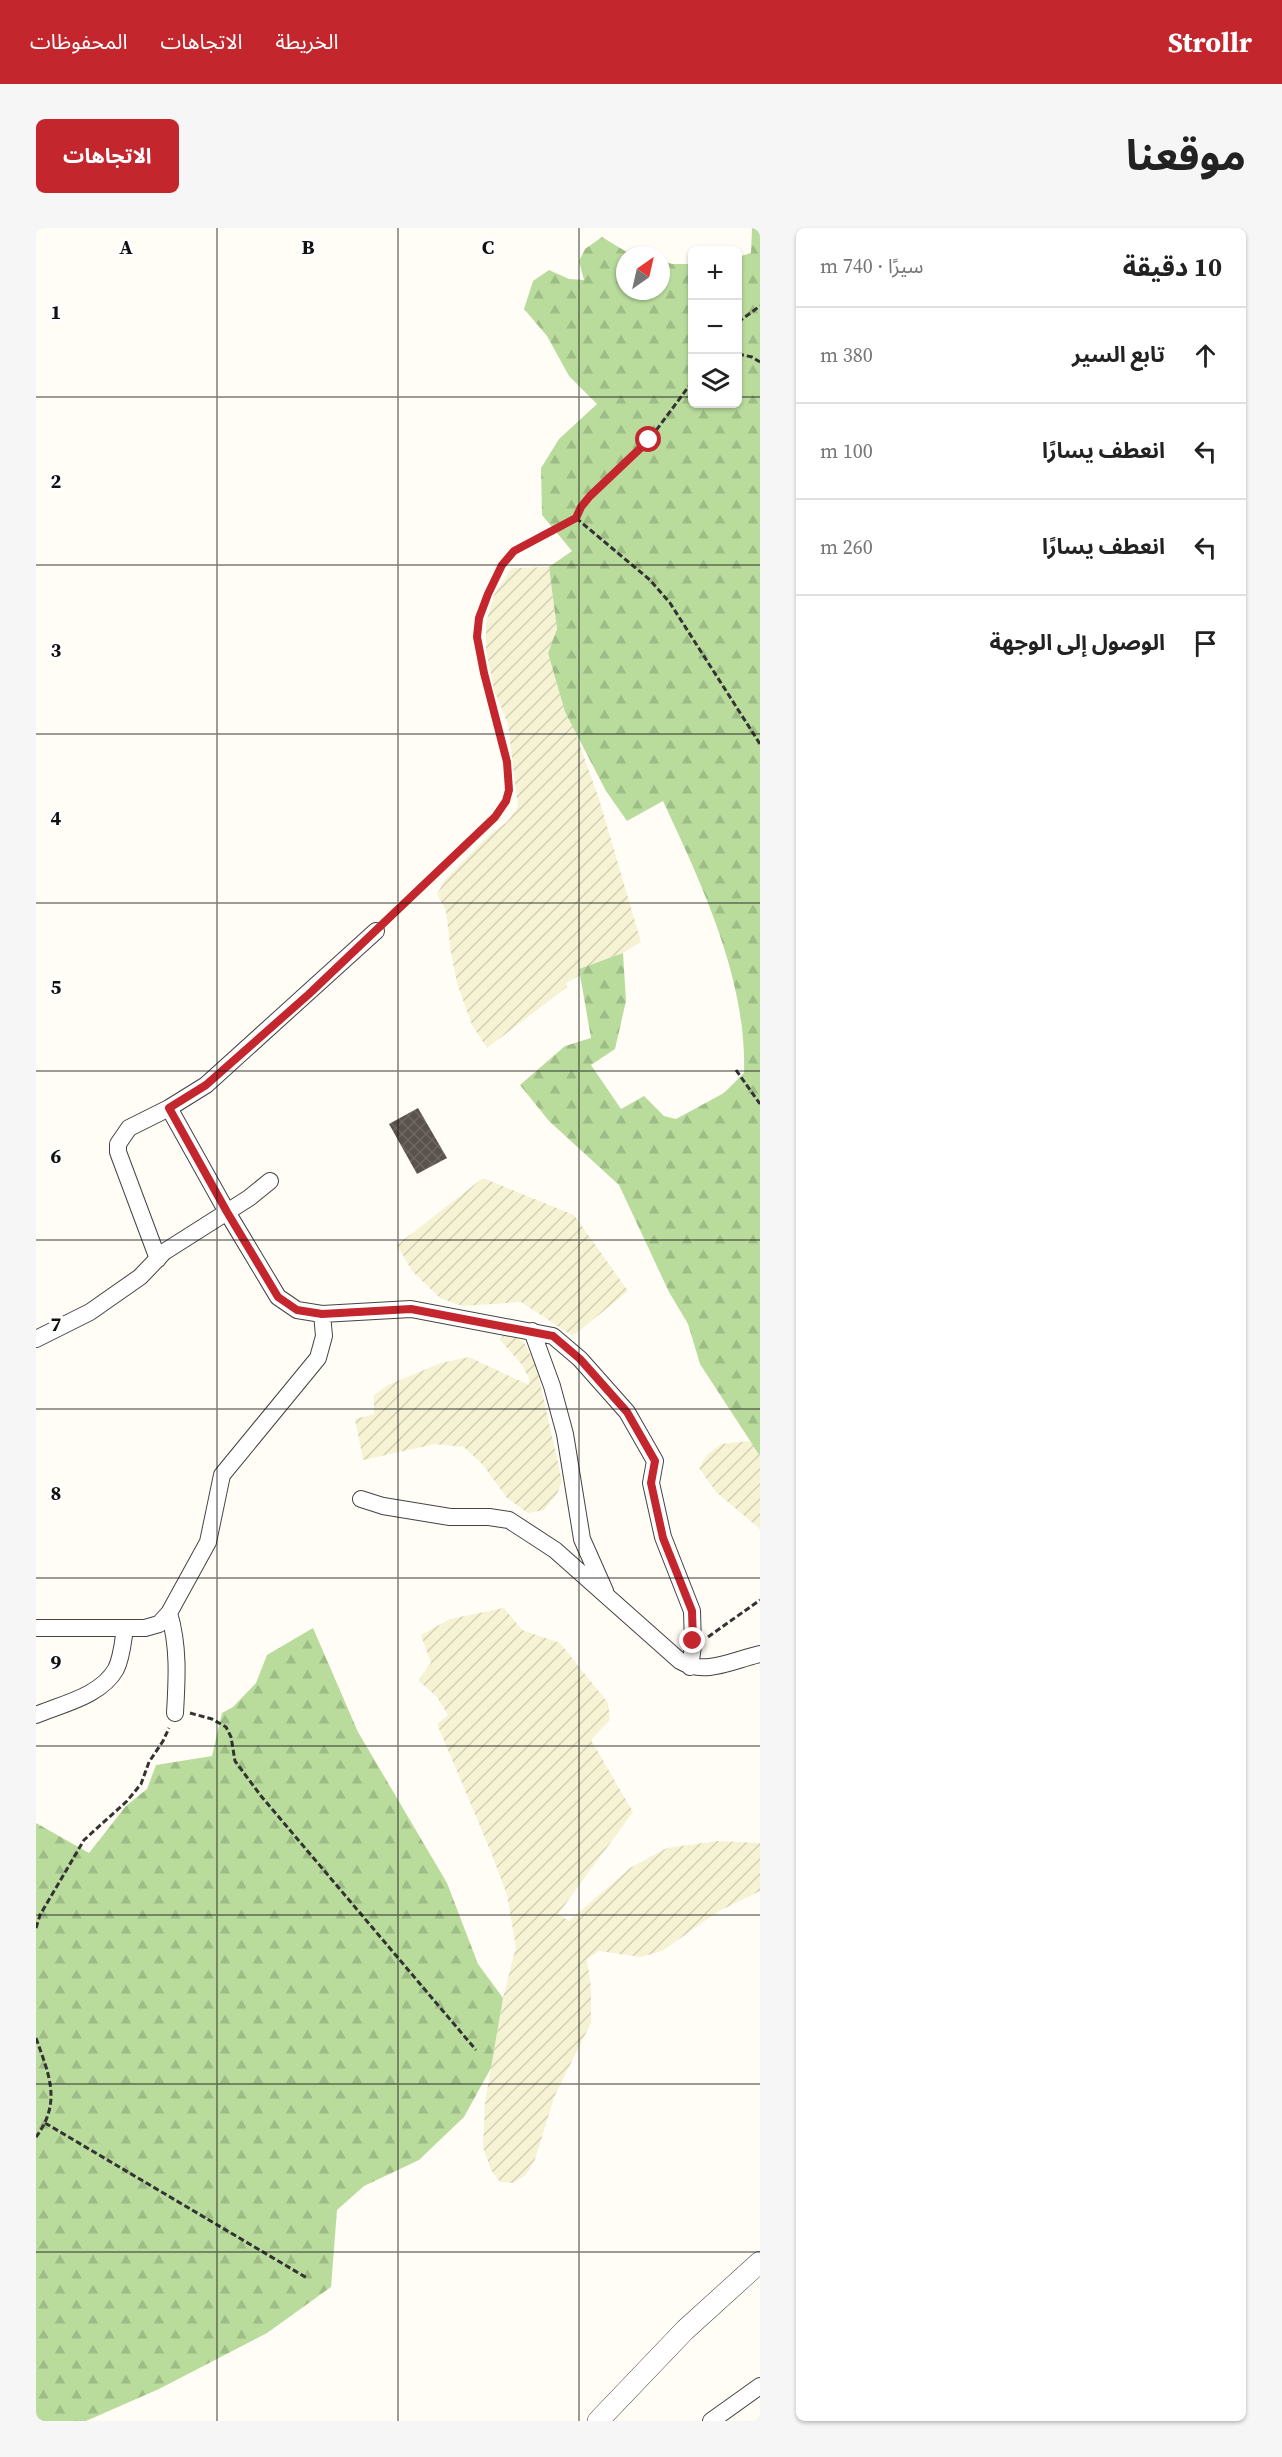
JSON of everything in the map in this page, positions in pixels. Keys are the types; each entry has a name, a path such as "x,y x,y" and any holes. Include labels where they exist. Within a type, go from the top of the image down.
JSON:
{"street":[{"path":"158,1259 118,1152 118,1144 129,1128 169,1108 206,1085 376,931"},
{"path":"169,1108 278,1297 297,1310 322,1314 411,1309 532,1330 553,1336 580,1359 627,1412 655,1461 651,1483 663,1538 692,1611 693,1646 690,1667"},
{"path":"36,1340 90,1312 140,1277 164,1252 227,1212 270,1181"},
{"path":"36,1628 145,1628 159,1624 170,1613 208,1542 222,1475 318,1358 324,1336 322,1314"},
{"path":"532,1330 552,1386 565,1434 582,1539 606,1595"},
{"path":"361,1499 383,1506 450,1517 489,1517 509,1520 555,1550 680,1661 690,1667 706,1669 760,1654"},
{"path":"170,1613 175,1631 177,1662 175,1713"},
{"path":"36,1715 84,1696 108,1681 117,1668 125,1628"},
{"path":"598,2421 685,2330 760,2262"},
{"path":"711,2421 760,2386"}],"path":[{"path":"742,317 760,306"},
{"path":"742,355 760,362"},
{"path":"376,931 495,817 506,801 509,790 507,762 477,637 479,618 502,565 514,551 576,518 590,496 649,440 688,389"},
{"path":"576,518 650,580 670,603 760,744"},
{"path":"736,1071 760,1104"},
{"path":"693,1646 760,1600"},
{"path":"36,1928 40,1915 84,1840 127,1801 141,1784 149,1762 163,1741 175,1713 201,1714 226,1727 231,1737 235,1761 261,1796 476,2050"},
{"path":"36,2038 51,2080 51,2108 36,2137"},
{"path":"45,2123 307,2278"}],"shaded area":[{"path":"549,567 557,629 548,653 565,712 573,726 599,799 641,942 623,953 580,969 580,975 566,983 567,987 487,1048 472,1025 457,983 446,911 437,894 445,880 488,836 507,822 518,807 508,724 494,690 486,649 486,623 494,595 512,568"},
{"path":"483,1178 574,1215 628,1291 573,1336 521,1302 462,1306 440,1298 412,1271 397,1245"},
{"path":"505,1333 514,1335 525,1344 536,1365 562,1481 557,1494 544,1510 528,1513 507,1498 483,1465 464,1447 435,1444 363,1460 355,1419 374,1414 374,1395 388,1385 441,1363 469,1357 529,1385 529,1378 522,1365 500,1340"},
{"path":"750,1441 760,1456 760,1529 716,1492 699,1468 707,1455 721,1444"},
{"path":"504,1608 522,1630 560,1643 608,1703 610,1720 591,1740 633,1812 558,1914 569,1921 630,1868 667,1848 717,1841 760,1843 760,1891 719,1911 662,1951 641,1957 599,1951 587,1959 591,1988 591,2023 555,2095 535,2159 526,2175 513,2183 500,2182 491,2170 483,2147 485,2103 503,1998 516,1947 507,1895 437,1724 448,1715 437,1697 418,1680 431,1663 421,1635 450,1619"}],"green space":[{"path":"752,228 760,228 760,1456 700,1364 688,1324 669,1292 619,1185 549,1121 520,1085 565,1046 591,1038 579,969 623,953 626,1001 615,1049 591,1065 621,1109 644,1096 664,1116 676,1119 724,1093 744,1073 743,1038 730,968 707,899 663,801 627,821 606,791 565,712 548,653 557,629 549,567 572,551 542,515 541,468 559,439 597,404 569,376 547,336 524,309 533,281 549,270 569,279 584,280 579,261 585,249 602,237 617,246 616,300 670,300 670,263 688,264 688,408 742,408 742,256 751,253"},
{"path":"313,1628 358,1732 447,1883 478,1964 503,1998 491,2068 464,2117 419,2160 364,2186 337,2210 331,2287 267,2333 159,2389 86,2421 36,2421 36,1823 89,1853 126,1806 147,1789 156,1765 212,1756 222,1713 233,1707 256,1683 267,1655"}],"building":[{"path":"418,1108 447,1158 417,1174 389,1124"}],"route":[{"path":"649,440 590,496 576,518 514,551 502,565 488,594 479,618 477,637 507,762 509,790 506,801 495,817 309,994 206,1085 169,1108 278,1297 297,1310 322,1314 411,1309 532,1330 553,1336 580,1359 627,1412 655,1461 651,1483 663,1538 692,1611 693,1641"}]}
